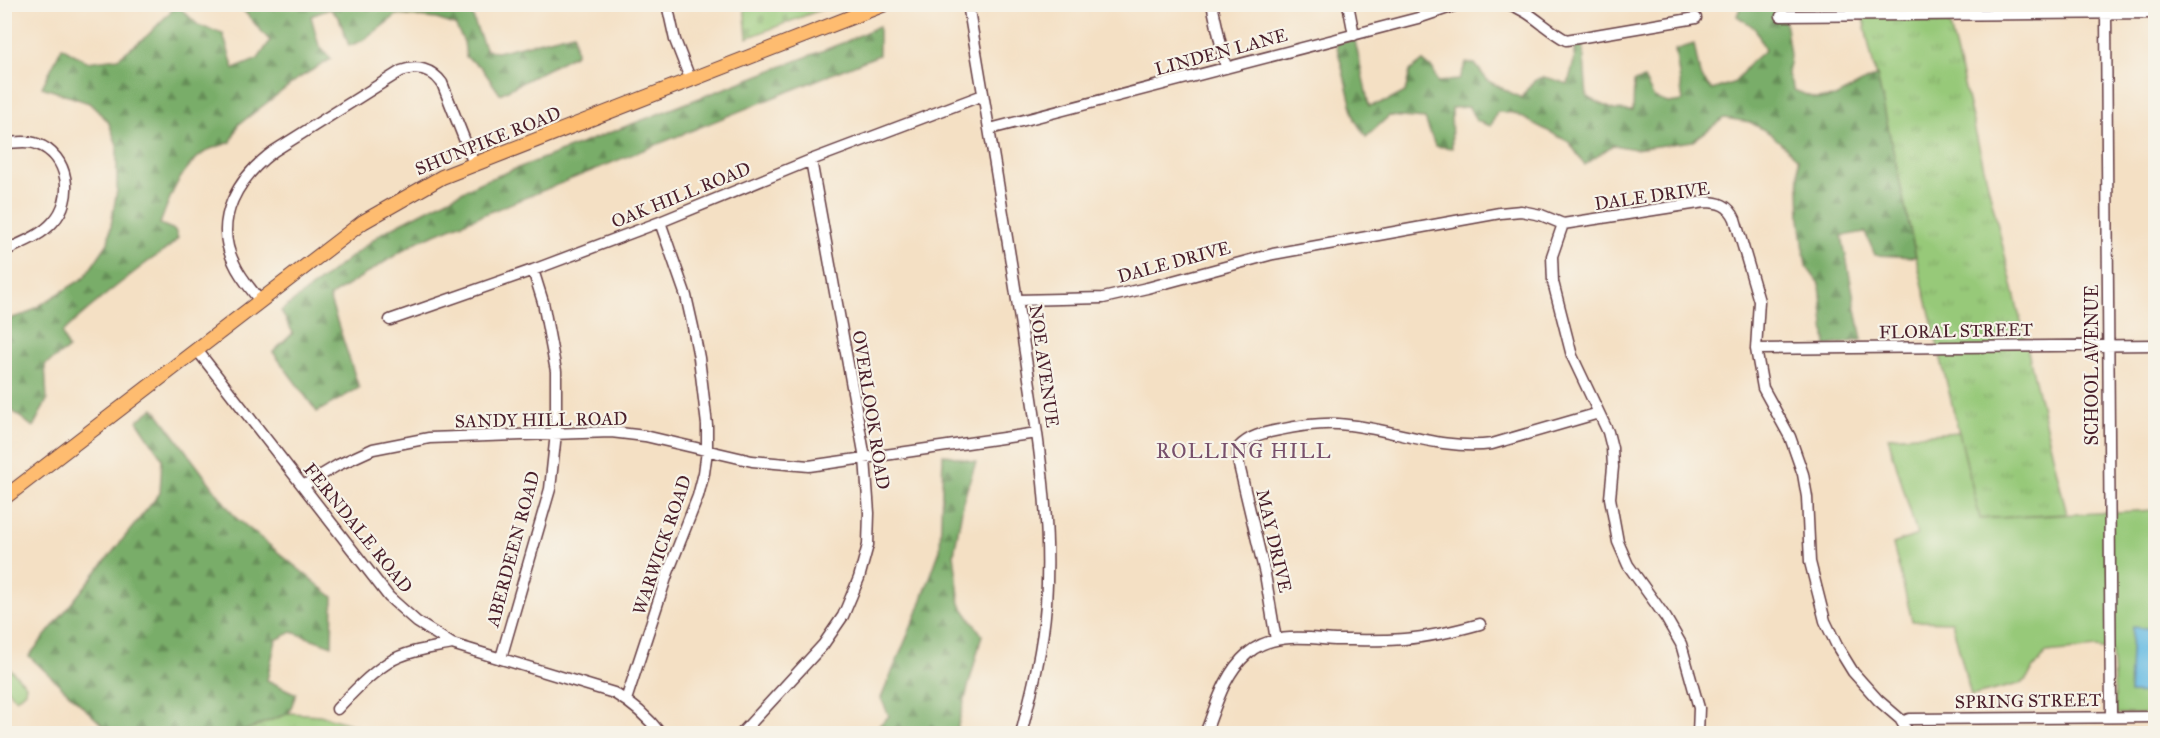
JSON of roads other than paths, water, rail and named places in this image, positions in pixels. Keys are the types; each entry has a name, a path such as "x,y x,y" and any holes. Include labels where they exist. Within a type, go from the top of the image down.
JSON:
{"main road":[{"name":"SHUNPIKE ROAD","path":"4,498 363,222 413,192 474,164 885,4"}],"street":[{"path":"666,4 675,40 691,81"},
{"name":"NOE AVENUE","path":"968,4 1018,300 1037,433 1047,534 1046,601 1036,673 1021,734"},
{"path":"1212,4 1226,68"},
{"path":"1348,4 1354,35"},
{"name":"LINDEN LANE","path":"990,129 1418,18 1460,4"},
{"path":"1508,4 1538,20 1566,40 1696,18"},
{"name":"SCHOOL AVENUE","path":"2106,13 2111,717"},
{"path":"1781,16 2156,13"},
{"path":"260,301 233,262 229,251 227,222 232,199 244,179 260,161 274,151 401,71 418,68 429,71 442,83 474,164"},
{"name":"OAK HILL ROAD","path":"390,320 660,222 811,160 983,95"},
{"path":"4,143 33,142 49,150 60,164 67,186 65,203 53,223 44,231 4,251"},
{"name":"OVERLOOK ROAD","path":"741,734 823,645 843,616 859,578 868,545 869,513 865,458 811,160"},
{"name":"DALE DRIVE","path":"1018,300 1103,298 1273,254 1500,213 1521,211 1541,215 1563,224 1705,202 1714,202 1728,208 1739,230 1759,302 1756,349 1763,388 1790,437 1803,474 1807,497 1810,562 1825,621 1853,672 1870,693 1902,722 1910,734"},
{"name":"WARWICK ROAD","path":"626,700 667,574 698,496 704,473 706,451 707,425 693,327 686,296 660,222"},
{"path":"1563,224 1552,256 1553,282 1572,356 1612,447 1611,498 1618,542 1628,564 1666,618 1681,644 1699,708 1698,734"},
{"name":"ABERDEEN ROAD","path":"501,658 549,489 556,433 556,371 543,302 533,270"},
{"name":"FLORAL STREET","path":"1756,349 2156,345"},
{"name":"FERNDALE ROAD","path":"197,350 389,597 417,622 452,644 602,688 626,700 648,717 661,734"},
{"name":"MAY DRIVE","path":"1276,640 1265,574 1238,460 1238,448 1242,443 1272,431 1321,424 1340,424 1444,444 1478,446 1599,413"},
{"name":"SANDY HILL ROAD","path":"303,486 338,465 373,449 429,438 611,432 645,436 752,461 809,466 1037,433"},
{"path":"1205,734 1227,679 1248,652 1261,645 1293,637 1337,640 1403,639 1480,624"},
{"path":"337,709 359,684 390,661 452,644"},
{"name":"SPRING STREET","path":"1902,722 1909,719 2156,717"}],"water":[{"path":"2132,627 2155,629 2155,694 2129,693"}],"district":[{"name":"ROLLING HILL","path":"1244,451"}]}
